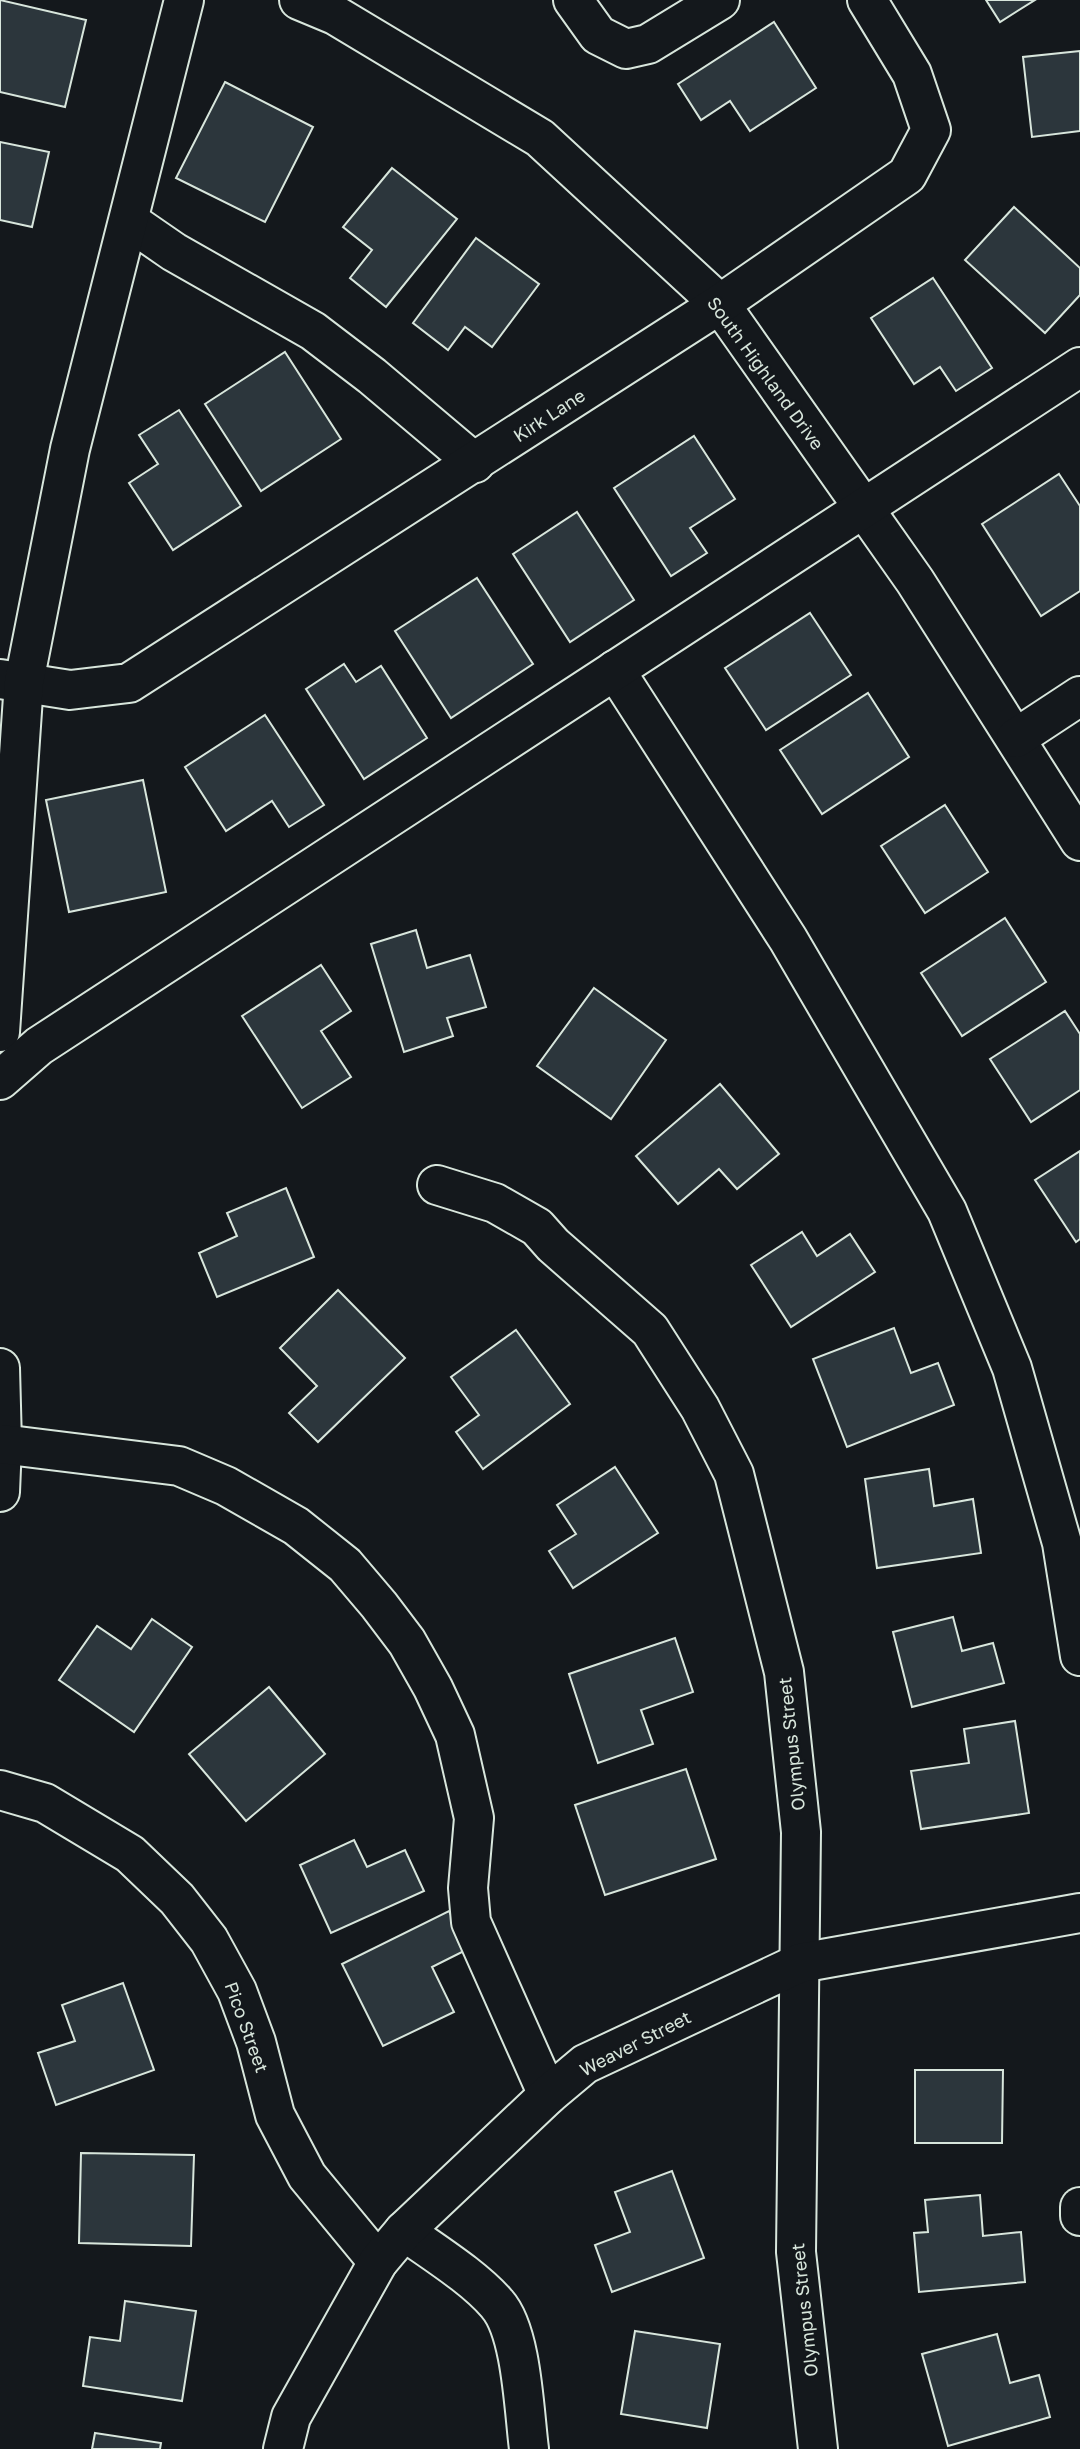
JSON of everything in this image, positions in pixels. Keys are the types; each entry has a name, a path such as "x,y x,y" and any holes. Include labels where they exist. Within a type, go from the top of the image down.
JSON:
{"street":[{"path":"0,1032 12,681 184,0"},
{"name":"South Highland Drive","path":"299,0 335,15 540,138 720,304 915,581 1080,841"},
{"path":"573,0 598,35 626,49 648,44 720,0"},
{"name":"Kirk Lane","path":"12,681 70,690 129,682 720,304 907,175 931,130 912,74 867,0"},
{"path":"129,221 174,251 313,331 372,376 475,463"},
{"path":"0,1080 39,1046 1080,367"},
{"path":"615,670 788,939 947,1210 1012,1368 1062,1543 1080,1656"},
{"path":"1016,738 1080,696"},
{"name":"Olympus Street","path":"436,1185 495,1203 537,1227 553,1245 650,1330 700,1408 734,1474 784,1672 801,1832 796,2252 818,2449"},
{"path":"0,1368 0,1492"},
{"path":"2,1444 178,1466 226,1486 296,1526 345,1565 379,1605 413,1654 455,1735 474,1818 468,1888 471,1922 548,2095"},
{"name":"Pico Street","path":"0,1790 45,1803 130,1854 177,1899 209,1940 237,1992 256,2042 275,2115 307,2176 378,2262"},
{"name":"Weaver Street","path":"283,2449 291,2417 378,2262 404,2231 548,2095 585,2064 800,1963 1080,1913"},
{"path":"1080,2207 1080,2216"},
{"path":"404,2231 499,2305 514,2340 528,2449"}],"building":[{"path":"0,0 86,20 65,107 0,92"},
{"path":"986,0 1035,0 1000,22"},
{"path":"774,22 816,88 750,131 730,101 701,120 678,84"},
{"path":"1080,51 1080,131 1032,137 1023,57"},
{"path":"225,82 313,127 265,222 176,178"},
{"path":"0,142 49,152 32,227 0,220"},
{"path":"392,168 457,219 386,307 350,278 372,250 343,227"},
{"path":"1014,207 1080,268 1080,295 1045,333 965,260"},
{"path":"476,238 539,284 492,347 465,327 448,350 413,323"},
{"path":"933,278 992,368 956,391 940,367 914,384 871,318"},
{"path":"285,352 341,439 261,491 205,404"},
{"path":"179,410 241,506 173,550 129,483 158,464 139,435"},
{"path":"694,436 735,499 690,528 707,553 671,576 614,488"},
{"path":"1059,474 1080,506 1080,591 1041,616 982,524"},
{"path":"577,512 634,600 570,642 513,554"},
{"path":"477,578 533,664 451,718 395,631"},
{"path":"810,613 851,675 766,730 725,668"},
{"path":"344,664 356,682 381,666 427,738 364,779 306,689"},
{"path":"868,693 909,757 822,814 780,750"},
{"path":"265,715 324,805 289,827 272,801 226,831 185,767"},
{"path":"143,780 166,892 69,912 46,800"},
{"path":"945,805 988,872 925,913 881,846"},
{"path":"1005,918 1046,982 962,1036 921,973"},
{"path":"416,930 427,968 470,955 486,1007 447,1018 453,1036 404,1052 371,944"},
{"path":"321,965 351,1011 321,1031 351,1077 302,1108 242,1016"},
{"path":"594,988 666,1040 611,1119 537,1066"},
{"path":"1065,1011 1080,1034 1080,1090 1031,1122 990,1059"},
{"path":"720,1084 779,1154 737,1189 719,1169 678,1204 636,1156"},
{"path":"1080,1151 1080,1239 1076,1242 1035,1180"},
{"path":"286,1188 314,1257 217,1297 199,1253 237,1236 227,1213"},
{"path":"802,1232 817,1256 850,1234 875,1272 791,1327 751,1265"},
{"path":"338,1290 405,1358 318,1442 289,1413 317,1386 280,1348"},
{"path":"894,1328 911,1373 938,1363 954,1405 847,1447 813,1359"},
{"path":"516,1330 570,1404 483,1469 456,1432 479,1415 451,1377"},
{"path":"615,1467 658,1533 573,1588 549,1551 576,1534 557,1505"},
{"path":"929,1469 934,1506 973,1499 981,1553 877,1568 865,1479"},
{"path":"953,1617 962,1651 993,1643 1004,1683 912,1707 893,1632"},
{"path":"152,1619 192,1647 134,1732 59,1680 97,1626 131,1649"},
{"path":"675,1638 693,1692 641,1710 653,1744 598,1763 569,1674"},
{"path":"269,1687 325,1754 246,1821 189,1754"},
{"path":"1015,1721 1029,1813 921,1829 911,1771 969,1763 964,1729"},
{"path":"686,1769 716,1859 605,1895 575,1805"},
{"path":"354,1840 367,1867 405,1850 424,1891 331,1933 300,1865"},
{"path":"449,1911 468,1949 432,1967 454,2012 383,2046 342,1964"},
{"path":"123,1983 154,2070 56,2105 38,2053 75,2041 62,2005"},
{"path":"915,2070 1003,2070 1002,2143 915,2143"},
{"path":"81,2153 194,2155 191,2246 79,2243"},
{"path":"672,2171 704,2258 612,2292 595,2245 630,2232 615,2192"},
{"path":"980,2195 983,2236 1021,2232 1025,2282 919,2292 914,2233 928,2232 925,2200"},
{"path":"125,2301 196,2311 182,2401 83,2386 90,2337 120,2341"},
{"path":"635,2331 720,2344 707,2428 621,2414"},
{"path":"997,2334 1010,2383 1039,2375 1050,2417 948,2446 922,2354"},
{"path":"95,2433 161,2443 160,2449 92,2449"}]}
